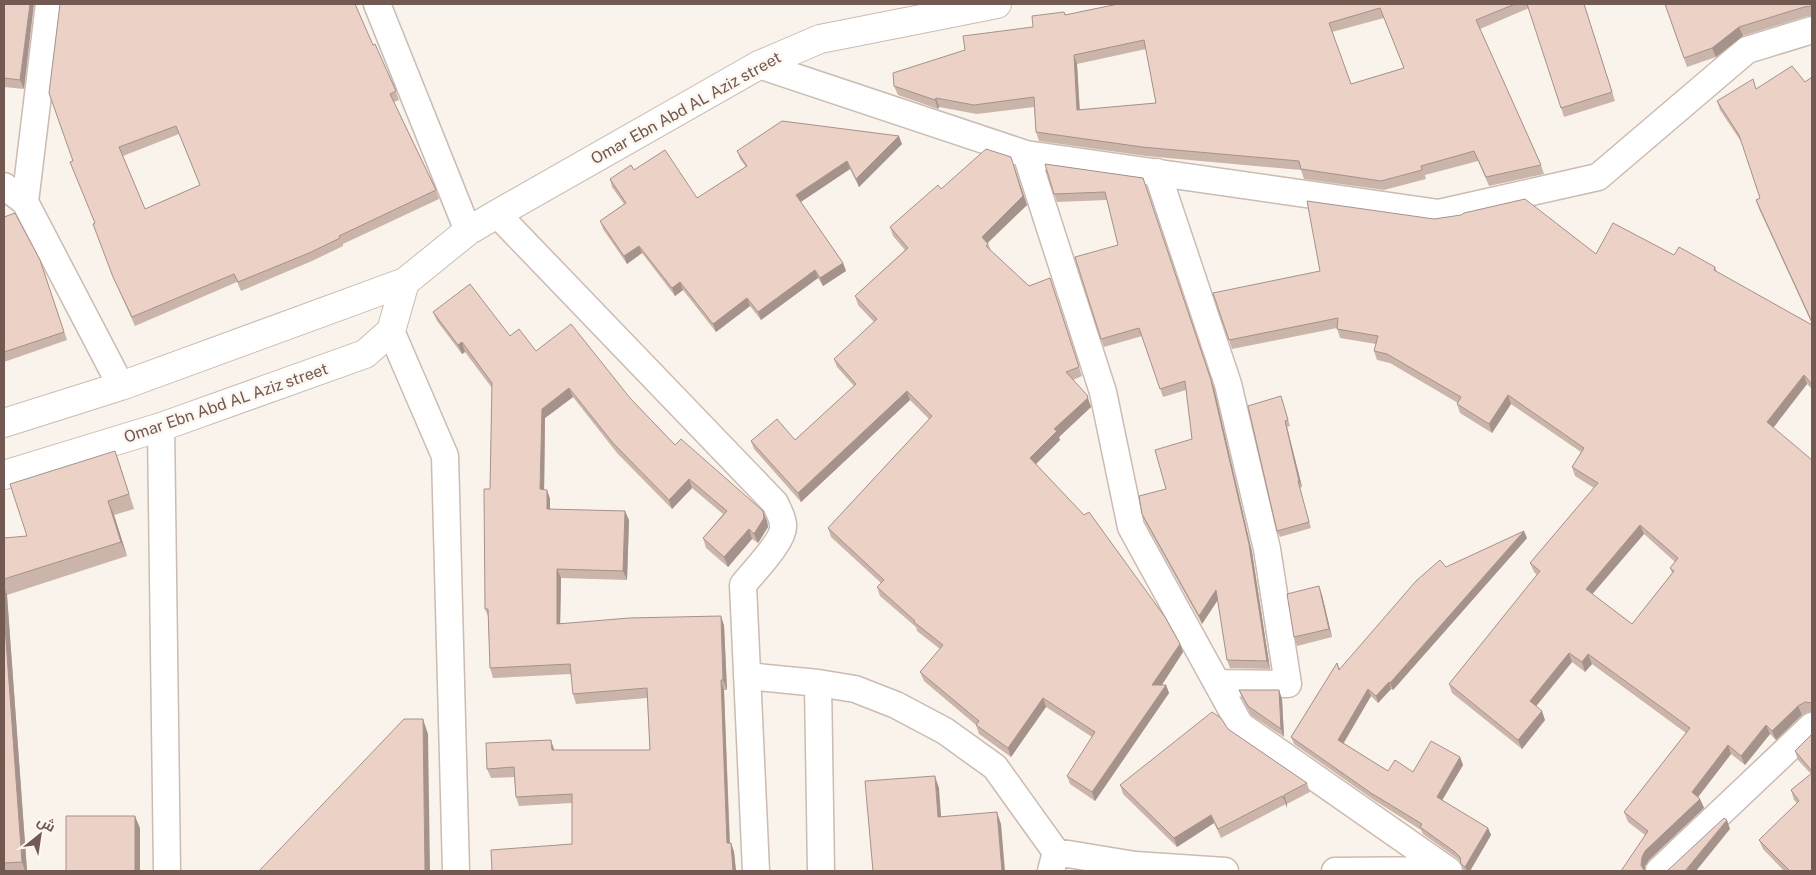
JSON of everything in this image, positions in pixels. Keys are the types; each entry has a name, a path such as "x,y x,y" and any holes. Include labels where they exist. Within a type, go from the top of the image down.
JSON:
{"street":[{"path":"25,202 48,4"},
{"path":"377,4 468,231"},
{"name":"Omar Ebn Abd AL Aziz street","path":"4,422 121,386 405,282 468,231 497,214 759,65 820,39 997,4"},
{"path":"759,65 1026,154 1439,213 1598,177 1747,50 1812,30"},
{"path":"1026,154 1103,392 1131,527 1240,725 1448,870"},
{"path":"1158,172 1228,384 1267,550 1288,684 1217,683"},
{"path":"4,186 25,202 121,386"},
{"path":"497,214 774,503 780,513 784,527 780,539 743,585 756,871"},
{"path":"405,282 391,331 445,456 456,871"},
{"name":"Omar Ebn Abd AL Aziz street","path":"4,475 161,427 365,354 391,331"},
{"path":"161,427 167,871"},
{"path":"747,676 818,683 855,689 896,705 945,731 995,767 1053,861 1226,871"},
{"path":"818,683 822,871"},
{"path":"1659,871 1812,726"},
{"path":"1335,871 1448,870"}],"building":[{"path":"4,4 30,4 20,80 4,78"},
{"path":"60,4 355,4 396,91 390,94 436,190 339,236 340,238 309,253 238,282 234,274 132,317 113,277 93,224 95,223 70,162 73,161 49,93","holes":["176,126 200,185 145,209 119,147"]},
{"path":"1118,4 1515,4 1476,20 1541,165 1486,177 1474,151 1421,166 1422,170 1381,181 1301,169 1299,161 1142,147 1036,132 1034,97 974,105 936,98 935,100 894,86 893,73 965,50 963,36 1033,27 1032,16 1064,12 1065,15","holes":["1380,8 1404,68 1351,84 1329,23","1144,40 1156,103 1077,110 1074,55"]},
{"path":"1527,4 1584,4 1612,92 1561,108"},
{"path":"1665,4 1812,4 1812,6 1739,27 1712,48 1684,58"},
{"path":"1792,66 1805,82 1812,77 1812,322 1756,200 1760,198 1739,135 1717,101 1753,79 1756,89"},
{"path":"782,121 899,136 856,179 847,161 796,195 843,263 820,278 815,270 758,312 747,298 713,324 680,282 672,288 639,246 624,256 600,221 626,203 610,179 631,165 634,170 665,150 697,198 747,166 737,151"},
{"path":"986,149 1011,157 1023,196 982,237 988,244 986,246 1029,286 1050,278 1079,367 1066,372 1088,398 1054,429 1057,431 1030,458 1084,515 1089,512 1165,617 1180,644 1152,685 1166,685 1092,792 1067,776 1095,732 1043,698 1008,748 976,725 979,721 920,672 943,645 914,622 877,587 884,580 828,528 932,416 907,391 798,493 751,441 777,419 795,440 856,384 834,359 877,319 855,296 908,248 890,227 938,185 941,189"},
{"path":"1045,164 1143,178 1211,380 1249,544 1267,661 1227,660 1216,590 1199,616 1142,514 1139,496 1166,489 1155,450 1192,439 1185,381 1160,389 1139,328 1101,339 1075,257 1118,245 1105,192 1054,194"},
{"path":"1525,199 1596,254 1613,223 1674,255 1679,247 1715,267 1714,270 1812,325 1812,384 1804,375 1767,422 1812,460 1812,703 1805,702 1798,706 1772,731 1766,725 1741,756 1728,745 1692,792 1700,799 1645,851 1641,865 1644,871 1621,871 1648,831 1624,812 1690,728 1588,654 1582,662 1569,653 1530,701 1542,711 1518,740 1449,684 1540,571 1530,563 1598,483 1572,467 1584,448 1508,395 1489,424 1457,404 1461,397 1387,354 1374,351 1378,336 1337,329 1338,318 1229,340 1213,293 1320,271 1307,201 1434,219","holes":["1640,525 1678,558 1670,568 1674,571 1632,624 1586,589"]},
{"path":"15,213 40,260 64,332 4,352 4,217"},
{"path":"470,284 510,336 519,329 536,351 571,324 630,398 675,445 681,439 763,511 764,518 754,534 749,529 724,557 703,538 727,511 689,479 669,500 613,443 569,388 542,409 540,489 547,490 547,509 625,511 623,571 557,569 557,624 629,618 721,616 723,680 721,680 727,843 731,843 733,871 492,871 491,850 572,844 572,794 516,797 514,767 487,769 486,743 551,740 552,750 650,750 647,688 573,694 570,664 490,668 488,609 485,609 484,489 490,489 492,383 462,342 458,345 433,312"},
{"path":"1281,396 1288,420 1285,421 1298,481 1309,522 1277,531 1248,406"},
{"path":"115,451 129,494 108,501 121,542 4,579 4,538 27,536 10,484"},
{"path":"1524,531 1390,683 1376,696 1368,689 1338,740 1388,771 1395,760 1413,772 1431,741 1460,757 1437,797 1488,828 1465,867 1461,864 1460,857 1455,852 1420,827 1422,824 1371,793 1291,737 1337,663 1339,670 1416,581 1440,560 1446,567"},
{"path":"1319,586 1329,629 1294,637 1287,594"},
{"path":"4,613 22,862 4,863"},
{"path":"1239,690 1279,690 1281,729 1248,706"},
{"path":"1212,712 1221,718 1228,729 1307,783 1284,795 1284,799 1282,796 1218,829 1211,815 1174,838 1120,785"},
{"path":"404,719 423,719 425,871 259,871"},
{"path":"1812,734 1812,771 1795,751"},
{"path":"1812,773 1812,871 1790,871 1759,840 1799,801 1791,790"},
{"path":"935,776 938,817 997,812 1002,871 873,871 865,781"},
{"path":"66,816 135,816 135,871 66,871"},
{"path":"1724,818 1727,820 1685,871 1667,871"}]}
